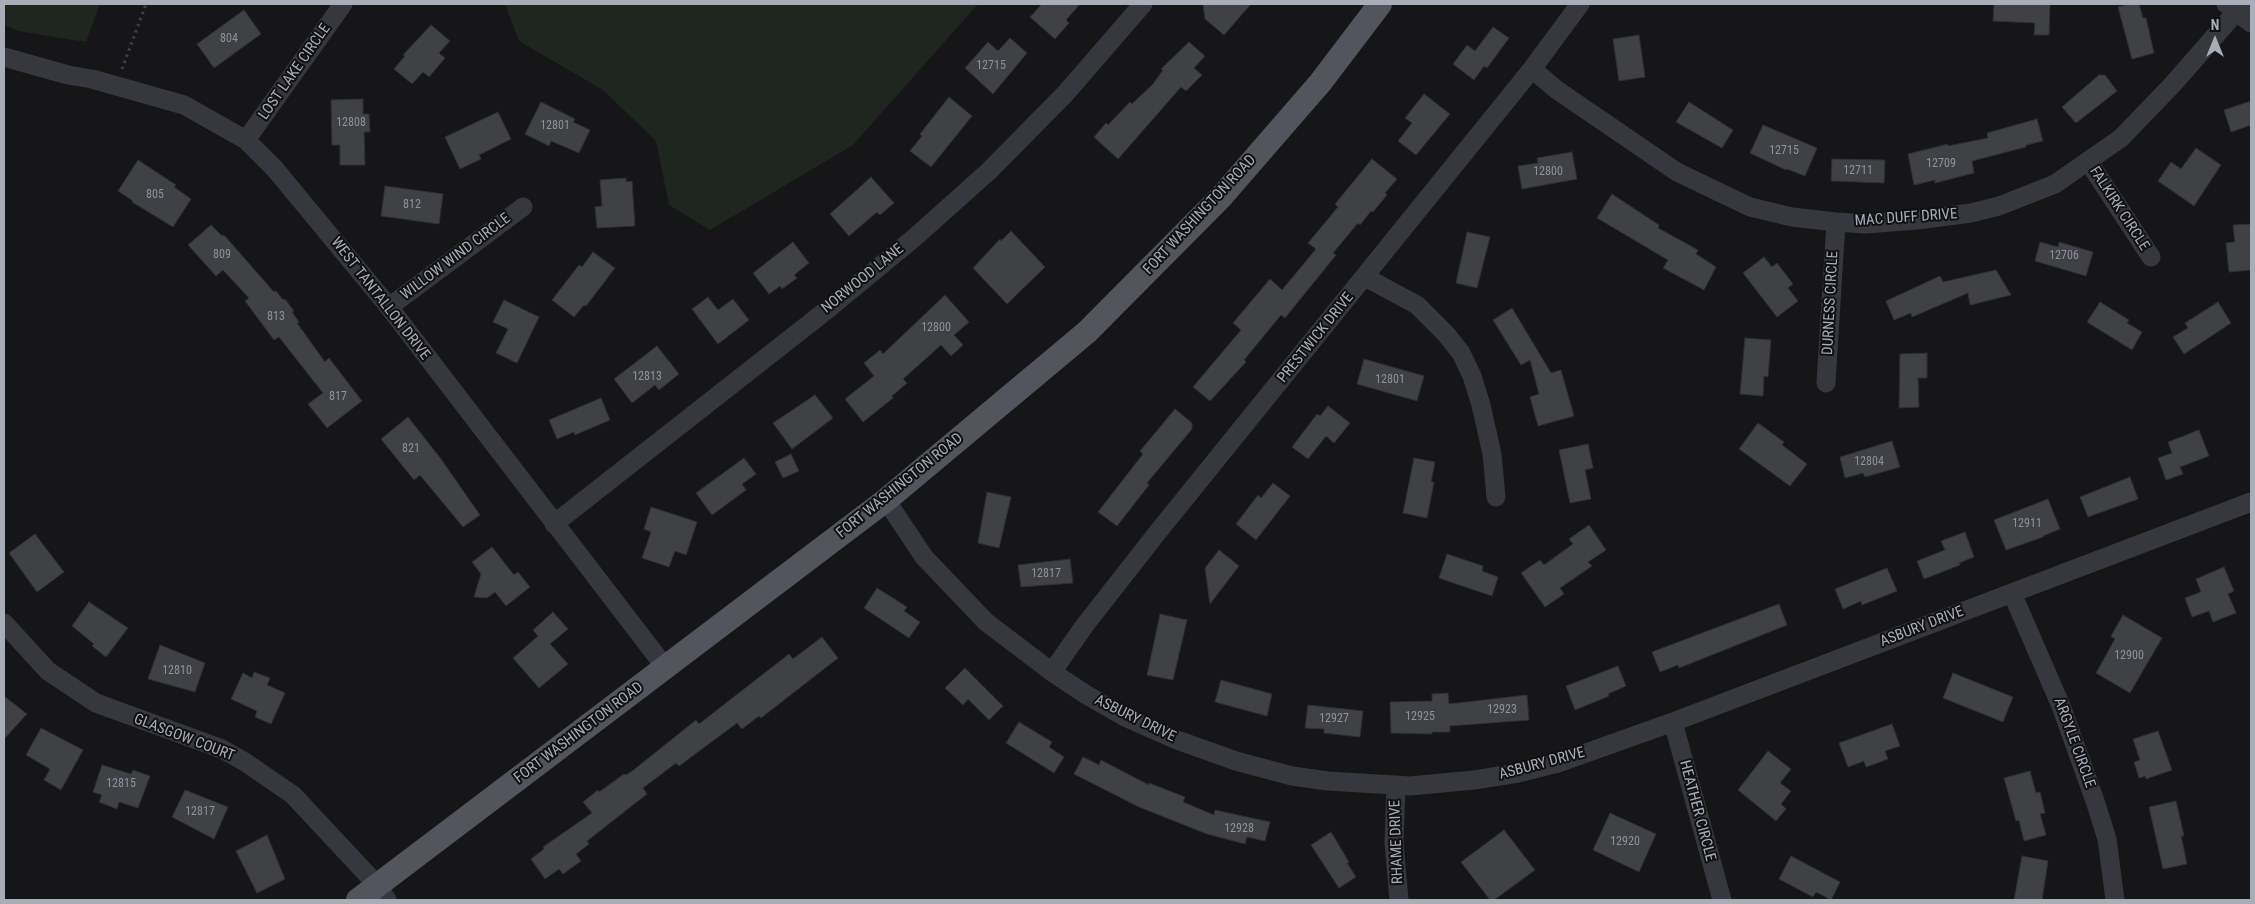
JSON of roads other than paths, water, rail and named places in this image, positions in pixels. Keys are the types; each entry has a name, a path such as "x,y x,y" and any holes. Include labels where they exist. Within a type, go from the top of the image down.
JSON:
{"main road":[{"name":"FORT WASHINGTON ROAD","path":"358,900 382,893 665,667 886,500 1094,326 1222,196 1320,83 1380,4"}],"street":[{"name":"LOST LAKE CIRCLE","path":"246,140 343,4"},
{"name":"NORWOOD LANE","path":"554,524 914,238 989,171 1066,94 1143,4"},
{"name":"PRESTWICK DRIVE","path":"1052,672 1085,625 1157,533 1532,69 1580,4"},
{"name":"MAC DUFF DRIVE","path":"1532,69 1557,90 1676,172 1750,207 1792,217 1866,224 1971,213 2000,206 2046,188 2121,138 2239,11"},
{"name":"WEST TANTALLON DRIVE","path":"4,57 184,105 246,140 275,169 389,307 665,667"},
{"name":"FALKIRK CIRCLE","path":"2088,161 2151,257"},
{"name":"WILLOW WIND CIRCLE","path":"389,307 523,207"},
{"name":"DURNESS CIRCLE","path":"1826,383 1836,222"},
{"path":"1365,277 1417,305 1461,352 1472,376 1481,405 1492,454 1496,497"},
{"name":"ASBURY DRIVE","path":"886,500 924,557 955,592 986,622 1052,672 1125,717 1177,740 1236,761 1292,776 1328,781 1410,786 1518,773 1558,763 1673,722 2251,502"},
{"name":"ARGYLE CIRCLE","path":"2012,593 2061,706 2095,801 2107,839 2115,900"},
{"name":"GLASGOW COURT","path":"4,623 48,671 96,703 222,749 293,795 382,893"},
{"name":"HEATHER CIRCLE","path":"1673,722 1722,900"},
{"name":"RHAME DRIVE","path":"1396,784 1394,843 1399,900"}]}
